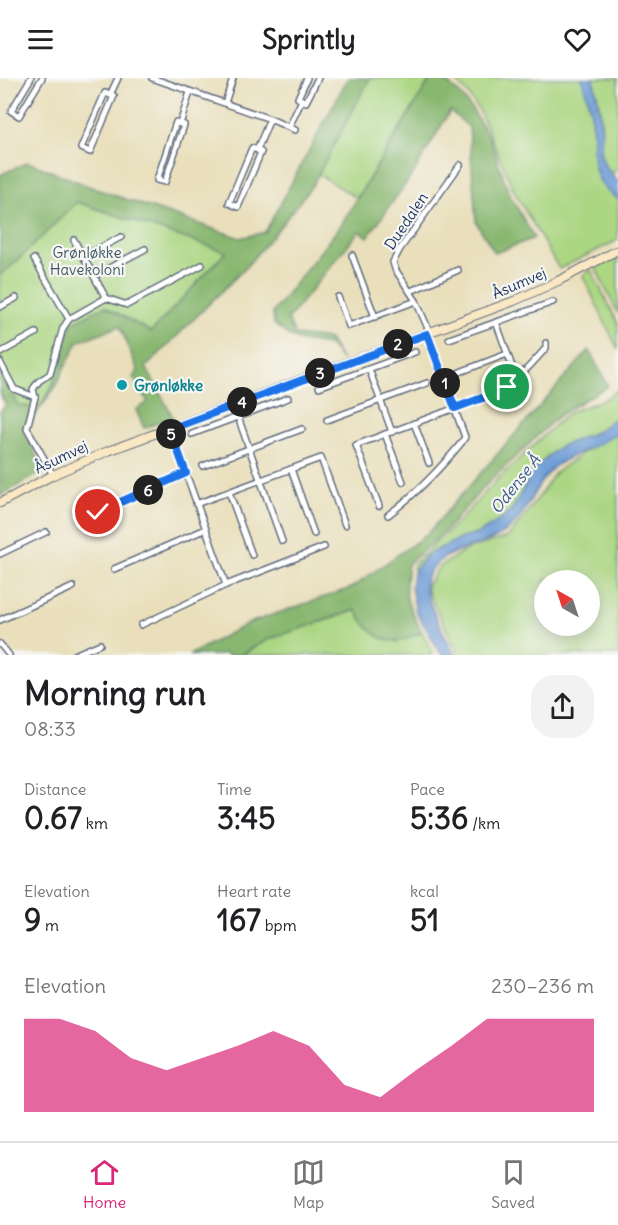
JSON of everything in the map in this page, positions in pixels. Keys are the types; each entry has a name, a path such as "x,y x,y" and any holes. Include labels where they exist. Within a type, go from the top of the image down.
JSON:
{"street":[{"path":"31,78 11,111 19,116 42,78"},
{"path":"110,95 118,78"},
{"path":"152,78 292,128 302,100"},
{"path":"225,103 233,78"},
{"path":"307,78 298,98 306,102 318,78"},
{"path":"180,124 190,92"},
{"path":"105,93 110,95 114,96 90,152 81,148 105,93"},
{"path":"257,150 270,119"},
{"path":"176,122 180,124 184,125 165,182 157,180 176,122"},
{"path":"252,148 257,150 261,152 238,207 229,203 252,148"},
{"name":"Duedalen","path":"429,333 411,291 395,269 393,262 460,165"},
{"path":"83,257 121,237"},
{"path":"74,240 106,298 127,305 202,265"},
{"path":"94,276 145,249"},
{"name":"Åsumvej","path":"0,503 108,450 531,294 618,250"},
{"path":"352,255 375,317"},
{"path":"34,259 69,319"},
{"path":"411,291 458,270"},
{"path":"338,297 349,326 416,301"},
{"path":"0,307 16,298"},
{"path":"53,475 27,428 35,397 33,389 39,381 50,374 63,328 69,319 106,298"},
{"name":"Åsumvej","path":"448,339 553,302"},
{"name":"Åsumvej","path":"496,322 516,380"},
{"path":"0,353 36,333"},
{"path":"388,515 435,473 464,439 429,333"},
{"path":"379,506 356,445 507,387 546,348 546,343"},
{"path":"319,387 416,352"},
{"path":"459,372 507,354"},
{"path":"0,362 14,389 35,397"},
{"path":"369,369 403,482"},
{"path":"327,420 427,383"},
{"path":"192,434 288,399"},
{"path":"238,417 282,541"},
{"path":"414,423 429,463"},
{"path":"170,429 226,585"},
{"path":"203,466 302,429"},
{"path":"196,504 321,458 345,525"},
{"path":"291,469 314,534"},
{"path":"93,513 186,473"},
{"path":"229,492 252,555"},
{"path":"114,569 206,529"},
{"path":"0,554 46,532"},
{"path":"141,625 226,585 324,547"},
{"path":"0,620 73,587"},
{"path":"74,655 100,644"},
{"path":"0,645 9,655"}],"green space":[{"path":"348,78 370,78 313,184 246,267 146,367 173,417 144,428 136,410 148,402 133,377 138,371 120,326 79,341 57,385 24,431 44,471 0,496 0,412 6,405 0,394 0,369 19,406 40,407 52,387 72,323 105,306 151,332 226,252 77,202 0,275 0,175 28,162 96,189 240,238 265,232"},
{"path":"370,78 431,78 357,198 318,174"},
{"path":"431,78 442,78 462,96 474,112 490,139 509,193 534,238 495,253 476,222 469,127 450,111 414,172 368,237 359,231 288,319 295,335 329,339 342,360 329,345 301,341 289,336 274,324 273,312 341,225"},
{"path":"453,78 582,78 592,118 592,153 618,199 618,240 559,269 515,193 479,110"},
{"path":"593,78 618,78 618,168 611,175 600,155 601,121"},
{"name":"Grønløkke Havekoloni","path":"77,202 226,252 151,332 105,306 72,323 52,387 40,408 19,406 0,369 0,275"},
{"path":"618,256 618,314 595,267"},
{"path":"591,270 618,323 618,350 583,276"},
{"path":"589,350 608,386 557,417 483,488 445,531 408,564 407,600 422,632 398,641 383,639 367,626 356,610 269,639 241,655 224,653 189,655 249,623 351,588 427,534"},
{"path":"618,390 618,416 596,432 559,447 547,457 533,471 513,508 503,518 479,533 434,551 425,557 415,570 413,568 415,563 496,481 557,423 570,412 605,399"},
{"path":"618,432 618,655 459,655 426,588 438,568 465,550 508,537 555,473 587,450"},
{"path":"357,610 397,642 422,632 433,655 241,655 269,639"}],"water":[{"path":"582,78 593,78 602,134 600,153 605,166 618,182 618,199 600,182 596,173 592,119"},
{"path":"618,416 618,432 554,467 546,475 523,513 507,530 488,541 446,556 431,570 426,580 427,596 455,655 442,655 416,612 411,587 413,573 425,557 434,551 462,538 478,534 503,518 513,508 533,471 559,447 596,432"}],"place":[{"name":"Grønløkke","path":"122,385"}],"route":[{"path":"98,512 186,473 170,429 427,334 455,408 507,387"}],"water label":[{"name":"Odense Å","path":"515,484"}]}
